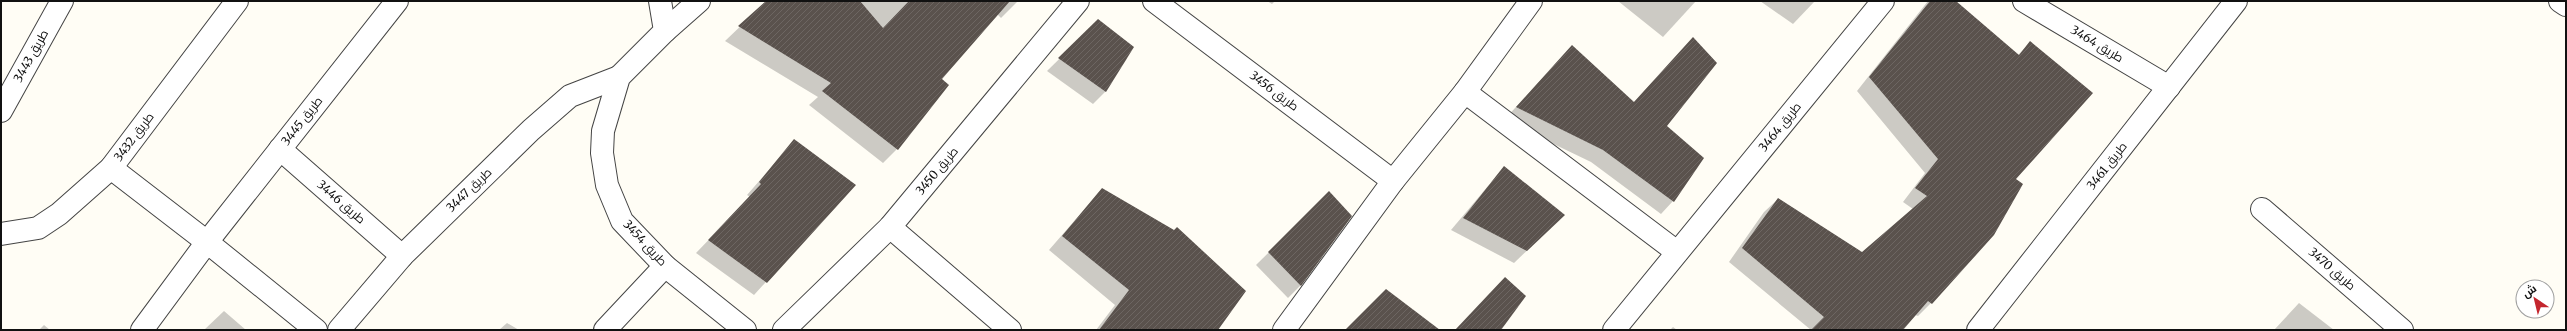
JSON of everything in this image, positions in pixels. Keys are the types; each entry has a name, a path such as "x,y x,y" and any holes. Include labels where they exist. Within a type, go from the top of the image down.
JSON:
{"street":[{"name":"طريق 3443","path":"1,111 62,1"},
{"name":"طريق 3432","path":"1,234 38,228 59,214 111,168 237,1"},
{"name":"طريق 3445","path":"142,330 207,242 397,1"},
{"path":"660,1 664,30"},
{"name":"طريق 3454","path":"699,1 664,30 619,77 603,131 602,153 607,186 622,221 665,266 745,330"},
{"name":"طريق 3450","path":"784,330 890,227 1078,1"},
{"name":"طريق 3456","path":"1154,1 1393,181"},
{"path":"1285,330 1393,181 1464,92 1531,1"},
{"name":"طريق 3464","path":"1614,330 1883,1"},
{"name":"طريق 3464","path":"2024,1 2169,87"},
{"name":"طريق 3461","path":"1978,330 2236,1"},
{"path":"2560,1 2566,5"},
{"name":"طريق 3447","path":"339,330 402,256 531,130 570,96 619,77"},
{"path":"1464,92 1677,252"},
{"name":"طريق 3446","path":"280,149 402,256"},
{"path":"111,168 207,242 316,330"},
{"name":"طريق 3470","path":"2262,209 2402,330"},
{"path":"890,227 1010,330"},
{"path":"605,330 665,266"}],"building":[{"path":"766,1 860,1 883,28 909,1 1010,1 942,79 949,85 898,150 822,91 831,83 738,26"},
{"path":"1930,1 1956,1 2019,55 2030,41 2093,93 2016,179 2023,184 1994,235 1932,304 1928,301 1903,330 1811,330 1824,317 1742,248 1778,198 1862,252 1927,196 1915,188 1938,159 1869,77"},
{"path":"1098,19 1134,47 1106,92 1058,58"},
{"path":"1693,37 1717,63 1667,126 1704,158 1674,202 1603,150 1516,107 1572,45 1634,102"},
{"path":"794,139 856,185 767,283 708,240 761,184 759,182"},
{"path":"1504,166 1565,215 1527,251 1463,218"},
{"path":"1102,188 1174,230 1177,227 1246,291 1218,330 1099,330 1129,290 1062,236"},
{"path":"1329,191 1352,216 1301,286 1268,252"},
{"path":"1505,277 1526,296 1501,330 1455,330"},
{"path":"1386,289 1440,330 1345,330"}]}
